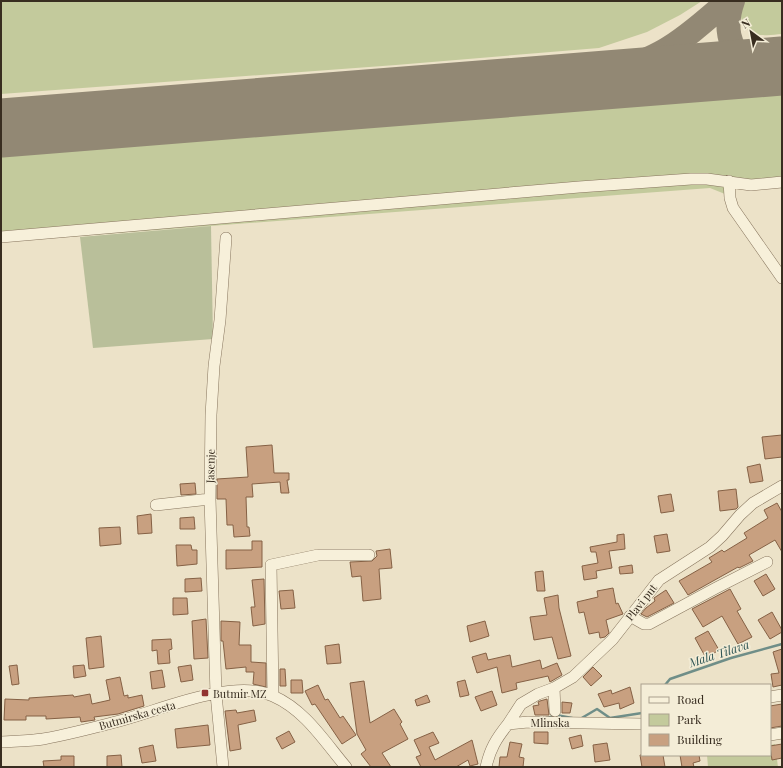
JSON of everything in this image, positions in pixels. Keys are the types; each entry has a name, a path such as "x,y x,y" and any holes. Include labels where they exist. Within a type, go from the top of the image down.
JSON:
{"street":[{"path":"1,236 579,187 691,179 729,181 751,185 782,182"},
{"path":"729,181 730,198 733,208 782,278"},
{"name":"Jasenje","path":"223,767 216,694 210,499 211,415 214,366 220,320 226,238"},
{"name":"Plavi put","path":"511,718 521,704 573,677 612,640 659,580 710,547 722,536 740,514 753,503 782,486"},
{"path":"156,505 210,499"},
{"path":"273,695 271,565 318,555 369,555"},
{"path":"630,616 644,624 649,624 767,562"},
{"path":"554,688 555,711"},
{"name":"Butmirska cesta","path":"1,742 42,739 81,731 124,720 203,696 246,690 261,691 273,695 289,704 300,713 346,767"},
{"path":"771,697 782,695"},
{"path":"486,767 494,742 511,718"},
{"name":"Mlinska","path":"511,718 528,722 641,724"},
{"path":"771,735 782,733"}],"green space":[{"path":"1,1 702,1 680,15 647,32 599,48 396,65 1,94"},
{"path":"745,1 782,1 782,34 756,34 746,28 741,19 742,7"},
{"path":"782,91 782,181 768,182 729,178 1,235 1,157 429,119"},
{"path":"726,183 725,194 710,188 39,239 645,185"},
{"path":"211,226 213,339 93,348 80,237"},
{"path":"775,744 778,767 708,767 707,756 771,756 771,745"}],"building":[{"path":"782,435 782,457 765,459 762,437"},
{"path":"272,445 274,473 289,473 289,480 287,480 289,493 281,493 280,482 252,484 253,497 246,497 247,527 249,527 250,536 234,537 233,525 227,525 226,499 217,499 217,479 248,477 246,447"},
{"path":"760,464 763,481 750,483 747,467"},
{"path":"195,483 196,494 181,495 180,484"},
{"path":"736,489 738,507 736,509 720,511 718,491"},
{"path":"671,494 674,511 661,513 658,496"},
{"path":"777,503 782,512 782,552 775,540 749,555 753,561 739,568 738,567 688,595 679,581 712,562 709,558 722,550 724,552 747,538 744,533 768,518 764,510"},
{"path":"151,514 152,533 138,534 137,516"},
{"path":"194,517 195,529 180,529 180,518"},
{"path":"120,527 121,544 100,546 99,528"},
{"path":"624,534 625,549 609,551 612,568 596,571 597,578 584,580 582,566 598,563 596,552 591,552 590,547 617,542 617,535"},
{"path":"667,534 670,551 657,553 654,536"},
{"path":"252,541 262,541 262,567 226,569 226,550 252,550"},
{"path":"176,545 191,545 192,550 197,550 197,564 177,566"},
{"path":"390,549 392,568 379,569 381,599 363,601 361,576 352,577 350,562 372,561 377,556 376,551"},
{"path":"632,565 633,573 620,574 619,567"},
{"path":"543,571 545,591 537,591 535,572"},
{"path":"766,574 775,589 763,596 754,581"},
{"path":"201,578 202,591 185,592 185,579"},
{"path":"264,579 265,624 253,626 251,607 255,607 252,580"},
{"path":"613,588 616,604 618,603 623,614 606,620 609,633 605,637 600,638 599,632 589,634 584,612 579,613 577,602 598,597 597,591"},
{"path":"730,589 741,609 737,611 752,637 738,644 722,616 703,627 692,609"},
{"path":"293,590 295,608 281,609 279,591"},
{"path":"666,590 674,603 647,617 641,614 655,601 654,598"},
{"path":"558,595 559,608 571,656 558,659 552,637 534,640 530,617 547,615 544,598"},
{"path":"173,598 187,598 188,614 173,615"},
{"path":"772,612 782,632 770,639 758,620"},
{"path":"206,619 208,658 194,659 192,621"},
{"path":"221,621 240,622 239,645 251,645 251,662 266,663 266,687 253,684 254,672 246,672 246,667 226,669 223,641 221,641"},
{"path":"485,621 489,636 470,642 467,626"},
{"path":"708,631 719,650 706,658 695,638"},
{"path":"101,636 104,667 89,669 86,638"},
{"path":"171,639 172,649 169,650 170,663 158,664 157,650 152,651 152,640"},
{"path":"339,644 341,663 327,664 325,646"},
{"path":"782,649 782,685 773,687 771,674 779,673 773,652"},
{"path":"486,653 488,660 510,655 512,667 540,660 542,669 557,663 562,675 550,682 548,676 516,683 517,689 502,693 497,667 477,673 472,657"},
{"path":"17,665 19,684 12,685 9,666"},
{"path":"84,665 86,676 74,678 73,666"},
{"path":"191,665 193,680 181,682 178,667"},
{"path":"593,667 602,676 591,686 583,677"},
{"path":"280,669 285,669 286,686 280,686"},
{"path":"162,670 165,687 152,689 150,672"},
{"path":"120,677 124,696 128,695 128,698 142,695 144,706 118,714 94,717 95,720 81,722 80,717 46,719 46,716 26,716 26,720 4,720 5,699 29,700 29,698 73,695 74,697 90,694 92,704 110,700 106,680"},
{"path":"291,680 302,680 303,693 291,693"},
{"path":"465,680 469,695 460,697 457,682"},
{"path":"364,681 370,723 394,709 402,722 400,724 408,739 382,753 391,767 371,767 361,754 366,750 357,734 350,683"},
{"path":"318,685 325,700 328,699 340,718 343,716 356,735 342,744 315,704 312,705 305,691"},
{"path":"630,687 634,703 620,709 619,703 604,707 598,694 611,690 612,694"},
{"path":"492,691 497,705 481,711 475,697"},
{"path":"427,695 430,702 417,706 415,700"},
{"path":"547,699 549,715 535,715 533,706 539,705 538,702"},
{"path":"562,702 572,703 570,713 562,713"},
{"path":"782,704 782,726 771,728 771,706"},
{"path":"236,710 237,713 254,710 256,721 238,725 241,749 230,751 225,711"},
{"path":"208,725 210,745 177,748 175,729"},
{"path":"289,731 295,742 282,749 276,738"},
{"path":"433,732 439,743 429,747 435,760 472,740 478,764 470,766 468,760 456,767 421,767 416,757 421,755 414,740"},
{"path":"534,732 548,732 548,744 534,743"},
{"path":"581,735 583,746 572,749 569,738"},
{"path":"510,742 522,744 519,757 524,758 523,767 499,767 500,757 507,757"},
{"path":"607,743 610,760 595,762 593,745"},
{"path":"782,744 782,758 772,760 771,746"},
{"path":"153,745 156,761 142,763 139,748"},
{"path":"121,755 122,767 107,767 107,756"},
{"path":"640,755 663,756 665,767 642,767"},
{"path":"61,756 74,756 74,767 44,767 43,761 61,760"},
{"path":"680,756 699,756 700,761 693,763 694,767 682,767"}],"waterway":[{"name":"Mala Tilava","path":"666,684 670,679 731,658 782,644"},
{"name":"Mala Tilava","path":"580,719 597,709 610,718 641,713"},
{"name":"Mala Tilava","path":"548,718 556,715 572,718"}],"taxiway":[{"path":"588,82 637,64 665,50 690,33 728,1"},
{"path":"733,1 730,9 728,27 732,43 741,57 756,65 768,67"}],"runway":[{"path":"1,128 782,66"}],"place":[{"name":"Butmir MZ","path":"205,693"}]}
